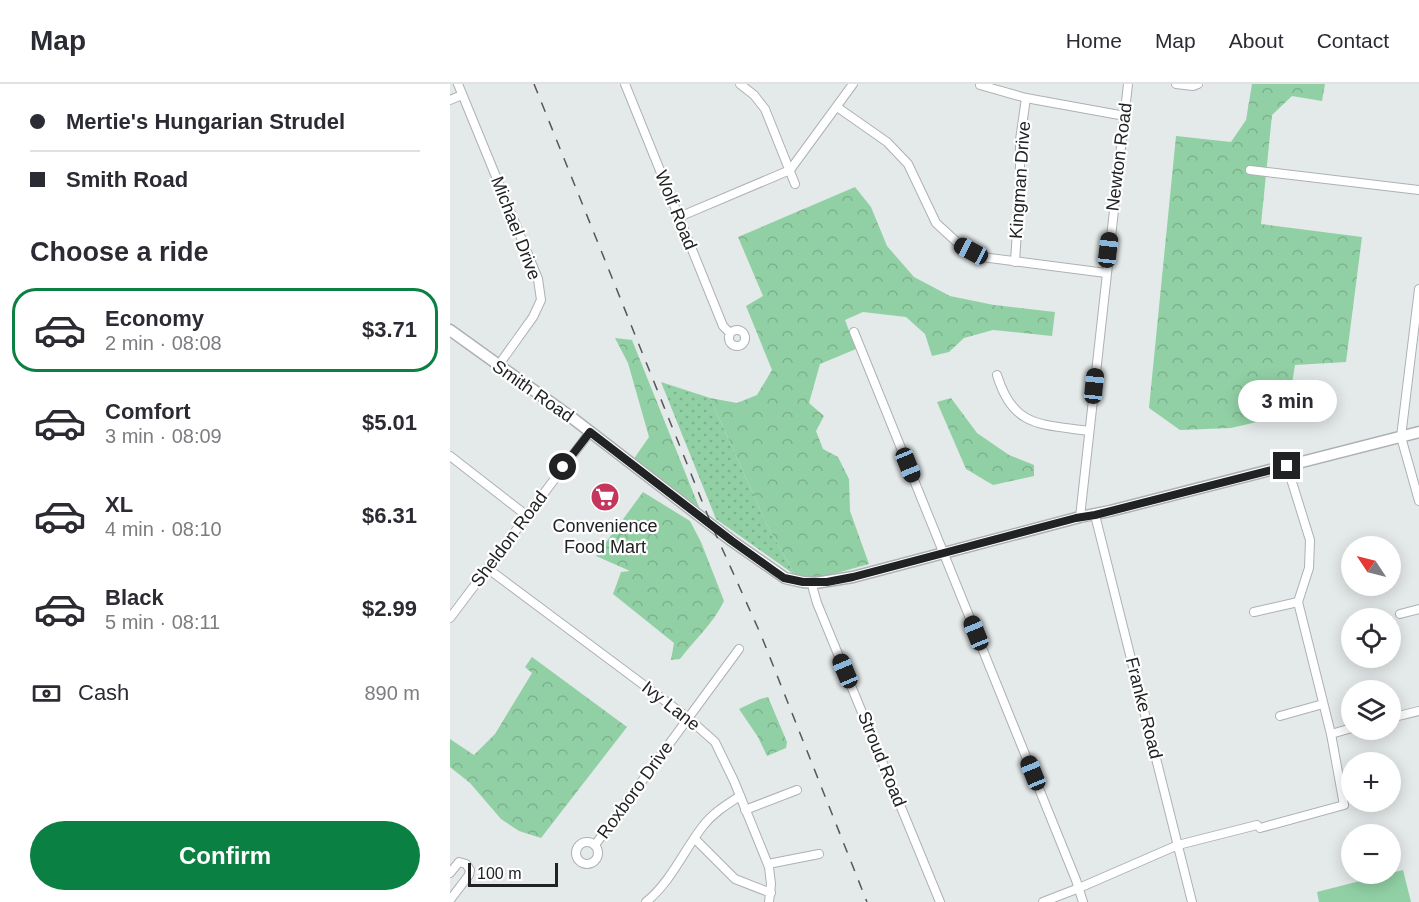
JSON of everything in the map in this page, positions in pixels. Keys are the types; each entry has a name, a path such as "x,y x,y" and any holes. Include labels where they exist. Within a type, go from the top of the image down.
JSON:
{"main road":[{"name":"Smith Road","path":"450,330 774,571 793,580 813,583 851,578 1080,517 1419,432"}],"street":[{"name":"Michael Drive","path":"458,84 538,279 541,300 533,317 498,366"},
{"name":"Wolf Road","path":"625,84 723,326 730,333"},
{"path":"741,84 765,109 795,184"},
{"path":"679,217 790,170 853,84"},
{"name":"Newton Road","path":"1080,517 1128,84"},
{"path":"1176,84 1193,86 1198,84"},
{"path":"980,85 1026,98 1125,116"},
{"path":"450,100 462,95"},
{"name":"Kingman Drive","path":"1015,262 1020,184 1020,140 1026,98"},
{"path":"837,107 887,142 908,164 936,223 960,245 982,257 1106,273"},
{"path":"1250,170 1419,190"},
{"path":"1419,289 1401,437 1419,501"},
{"path":"854,332 1083,902"},
{"path":"998,375 1003,395 1016,412 1032,423 1089,432"},
{"name":"Sheldon Road","path":"450,618 590,432"},
{"path":"450,456 526,515"},
{"path":"1043,902 1178,845 1344,805 1331,734 1298,602 1309,568 1310,540 1287,466"},
{"name":"Franke Road","path":"1095,515 1192,902"},
{"name":"Ivy Lane","path":"487,568 688,718 715,742 768,864 771,892 769,902"},
{"name":"Stroud Road","path":"813,583 817,603 940,902"},
{"path":"1254,612 1298,602"},
{"path":"1401,614 1419,609"},
{"name":"Roxboro Drive","path":"595,845 739,649"},
{"path":"1280,716 1323,704"},
{"path":"1401,715 1419,711"},
{"path":"1331,734 1341,731"},
{"path":"745,810 797,790"},
{"path":"650,901 702,826 715,813 740,796"},
{"path":"695,839 735,879 771,892"},
{"path":"768,864 819,854"},
{"path":"450,873 459,862 466,864 470,870 469,875 450,900"}],"green space":[{"path":"1252,84 1325,84 1322,101 1292,96 1272,115 1261,224 1362,237 1346,362 1295,365 1287,415 1231,428 1180,430 1149,408 1176,136 1231,142 1246,120"},
{"path":"855,187 871,207 887,246 914,277 950,296 994,305 1055,312 1052,336 993,330 964,338 949,352 932,356 925,334 906,317 863,312 845,320 856,349 820,364 809,403 824,416 816,431 823,449 838,457 849,479 850,511 869,564 808,581 795,575 767,525 710,398 737,403 757,395 772,370 746,306 763,296 738,237"},
{"path":"615,338 632,340 701,512 633,460 649,437 628,363"},
{"path":"661,382 710,398 767,525 795,575 716,519"},
{"path":"951,398 977,433 1009,455 1034,465 1034,476 993,485 966,469 937,402"},
{"path":"643,492 690,521 701,542 724,601 709,624 680,659 671,660 674,643 613,594 621,572 630,571 596,556"},
{"path":"532,657 627,727 541,838 519,831 501,819 470,783 450,767 450,739 474,755 495,734 532,673 525,667"},
{"path":"768,697 787,742 786,748 767,756 758,737 739,709"},
{"path":"1403,870 1411,902 1319,902 1317,892 1348,884 1401,884 1401,871"}],"railway":[{"path":"534,84 712,526 761,635 867,902"}],"place":[{"name":"Convenience Food Mart","path":"605,497"}],"route":[{"path":"563,467 590,432 784,578 815,583 837,581 1076,518 1287,466"}]}
